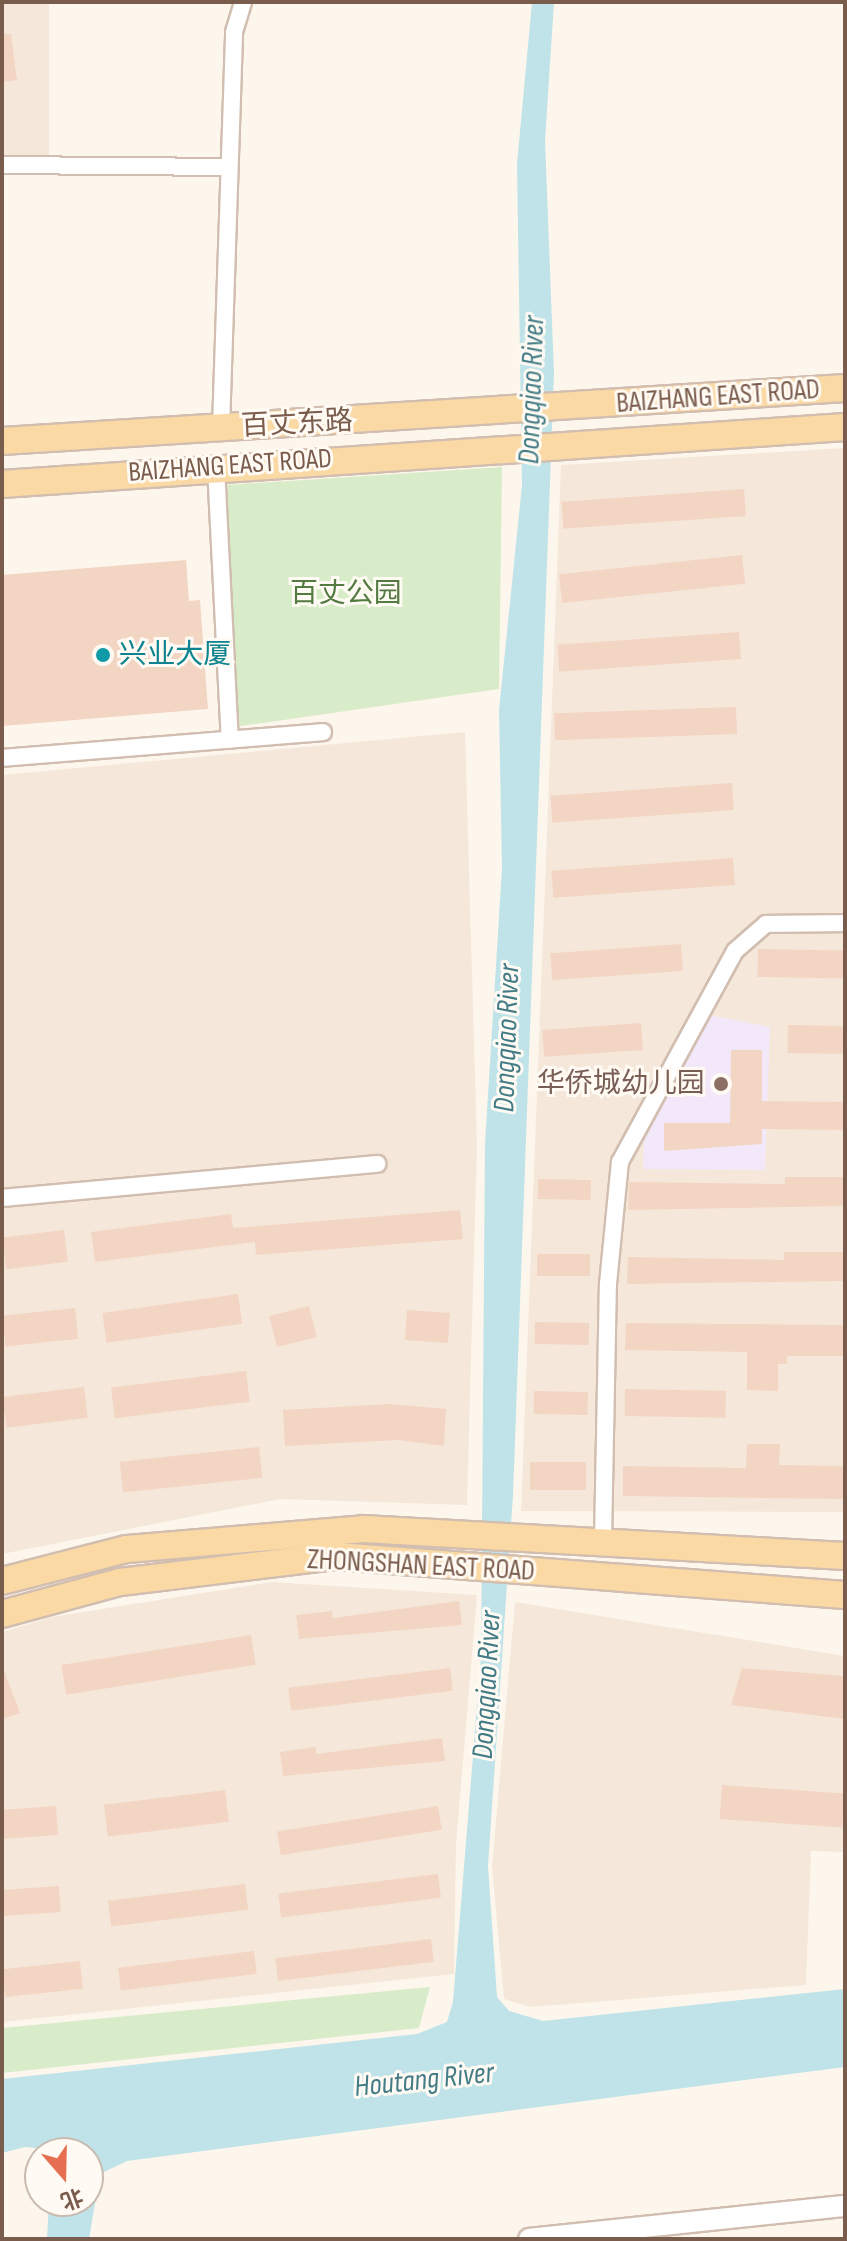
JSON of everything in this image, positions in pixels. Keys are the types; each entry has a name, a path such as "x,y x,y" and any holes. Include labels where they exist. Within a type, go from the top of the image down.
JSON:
{"main road":[{"name":"BAIZHANG EAST ROAD","path":"592,407 845,388"},
{"name":"百丈东路","path":"2,441 592,407"},
{"name":"BAIZHANG EAST ROAD","path":"2,484 458,448 845,427"},
{"name":"ZHONGSHAN EAST ROAD","path":"2,1581 127,1549 283,1533 514,1534 845,1556"},
{"name":"ZHONGSHAN EAST ROAD","path":"2,1614 120,1582 240,1563 336,1556 845,1595"}],"street":[{"path":"221,428 234,32 243,2"},
{"path":"2,165 229,167"},
{"path":"216,467 230,740"},
{"path":"2,758 323,732"},
{"path":"603,1540 608,1284 620,1162 735,951 766,924 845,923"},
{"path":"2,1198 377,1164"},
{"path":"529,2239 845,2206"}],"shaded area":[{"path":"2,2 49,2 49,159 2,159"},
{"path":"845,448 845,1512 521,1511 561,465"},
{"path":"465,732 477,1145 467,1505 280,1499 2,1554 2,775"},
{"name":"华侨城幼儿园","path":"708,1015 770,1027 765,1170 643,1169 644,1141"},
{"path":"272,1582 477,1595 456,1844 454,1974 2,2022 2,1632 52,1617"},
{"path":"515,1602 845,1656 845,1852 811,1851 806,1985 531,2007 504,1999 492,1867"}],"green space":[{"name":"百丈公园","path":"502,467 499,689 234,727 227,485"},
{"path":"430,1987 419,2028 2,2073 2,2028"}],"water":[{"path":"532,2 554,2 545,141 554,373 513,1495 488,1866 497,1997 509,2011 543,2021 845,1989 845,2067 127,2161 104,2172 104,2137 24,2137 24,2147 2,2153 2,2079 417,2034 447,2022 453,2002 481,1657 485,1144 502,868 499,710 522,485 517,164"},
{"path":"48,2217 93,2217 89,2239 47,2239"}],"building":[{"path":"2,34 11,34 17,80 2,82"},
{"path":"744,489 746,516 563,529 561,502"},
{"path":"742,555 745,584 562,603 559,574"},
{"name":"兴业大厦","path":"186,560 189,601 200,600 208,709 2,726 2,575"},
{"path":"739,632 741,659 559,672 557,645"},
{"path":"736,707 737,734 555,740 554,713"},
{"path":"732,783 734,810 552,823 550,796"},
{"path":"733,858 735,885 553,898 551,871"},
{"path":"681,944 683,971 552,980 550,953"},
{"path":"758,949 845,951 844,979 758,977"},
{"path":"641,1023 643,1050 544,1057 542,1030"},
{"path":"788,1025 845,1026 845,1054 788,1053"},
{"path":"731,1050 762,1050 762,1101 845,1102 845,1130 762,1129 762,1144 664,1151 664,1123 730,1123"},
{"path":"785,1177 845,1177 845,1206 628,1210 629,1182 785,1184"},
{"path":"538,1179 591,1180 591,1200 538,1199"},
{"path":"460,1210 463,1239 256,1255 255,1242 95,1262 91,1232 231,1214 233,1228"},
{"path":"64,1230 68,1262 6,1269 2,1238"},
{"path":"784,1252 845,1252 845,1281 627,1284 628,1257 784,1260"},
{"path":"537,1254 590,1254 590,1276 537,1276"},
{"path":"238,1294 242,1324 107,1343 102,1313"},
{"path":"309,1306 317,1337 277,1347 269,1316"},
{"path":"75,1308 78,1339 6,1346 2,1316"},
{"path":"407,1310 450,1313 448,1343 405,1340"},
{"path":"535,1322 589,1323 589,1345 535,1344"},
{"path":"626,1323 845,1325 845,1356 787,1356 787,1364 778,1364 778,1391 747,1390 747,1352 625,1350"},
{"path":"246,1371 250,1402 115,1418 111,1388"},
{"path":"84,1387 88,1418 6,1428 3,1397"},
{"path":"625,1389 726,1391 726,1418 625,1416"},
{"path":"534,1391 588,1392 588,1415 534,1414"},
{"path":"390,1404 446,1409 444,1446 399,1440 285,1446 283,1410"},
{"path":"747,1444 780,1444 779,1465 845,1466 845,1499 623,1496 623,1466 746,1468"},
{"path":"259,1447 262,1478 123,1492 120,1462"},
{"path":"530,1462 586,1462 586,1490 530,1490"},
{"path":"459,1601 462,1625 299,1639 296,1615 332,1611 333,1618"},
{"path":"251,1635 256,1665 66,1695 61,1665"},
{"path":"2,1665 20,1713 2,1719"},
{"path":"450,1668 453,1691 291,1711 288,1688"},
{"path":"742,1668 845,1676 845,1719 731,1705"},
{"path":"442,1738 445,1761 283,1776 280,1752 316,1747 316,1754"},
{"path":"722,1785 845,1794 842,1827 720,1819"},
{"path":"225,1790 229,1822 108,1837 104,1805"},
{"path":"56,1806 58,1835 4,1839 2,1810"},
{"path":"438,1806 442,1830 281,1855 277,1831"},
{"path":"438,1874 441,1898 281,1917 278,1894"},
{"path":"245,1884 248,1910 111,1927 108,1901"},
{"path":"59,1886 61,1912 4,1916 2,1890"},
{"path":"431,1939 434,1962 278,1981 275,1958"},
{"path":"254,1951 257,1974 121,1991 118,1968"},
{"path":"80,1961 83,1989 5,1997 2,1969"}],"place":[{"name":"兴业大厦","path":"103,655"},
{"name":"华侨城幼儿园","path":"721,1084"}],"water label":[{"name":"Dongqiao River","path":"532,390"},
{"name":"Dongqiao River","path":"507,1038"},
{"name":"Dongqiao River","path":"487,1685"},
{"name":"Houtang River","path":"424,2080"}]}
